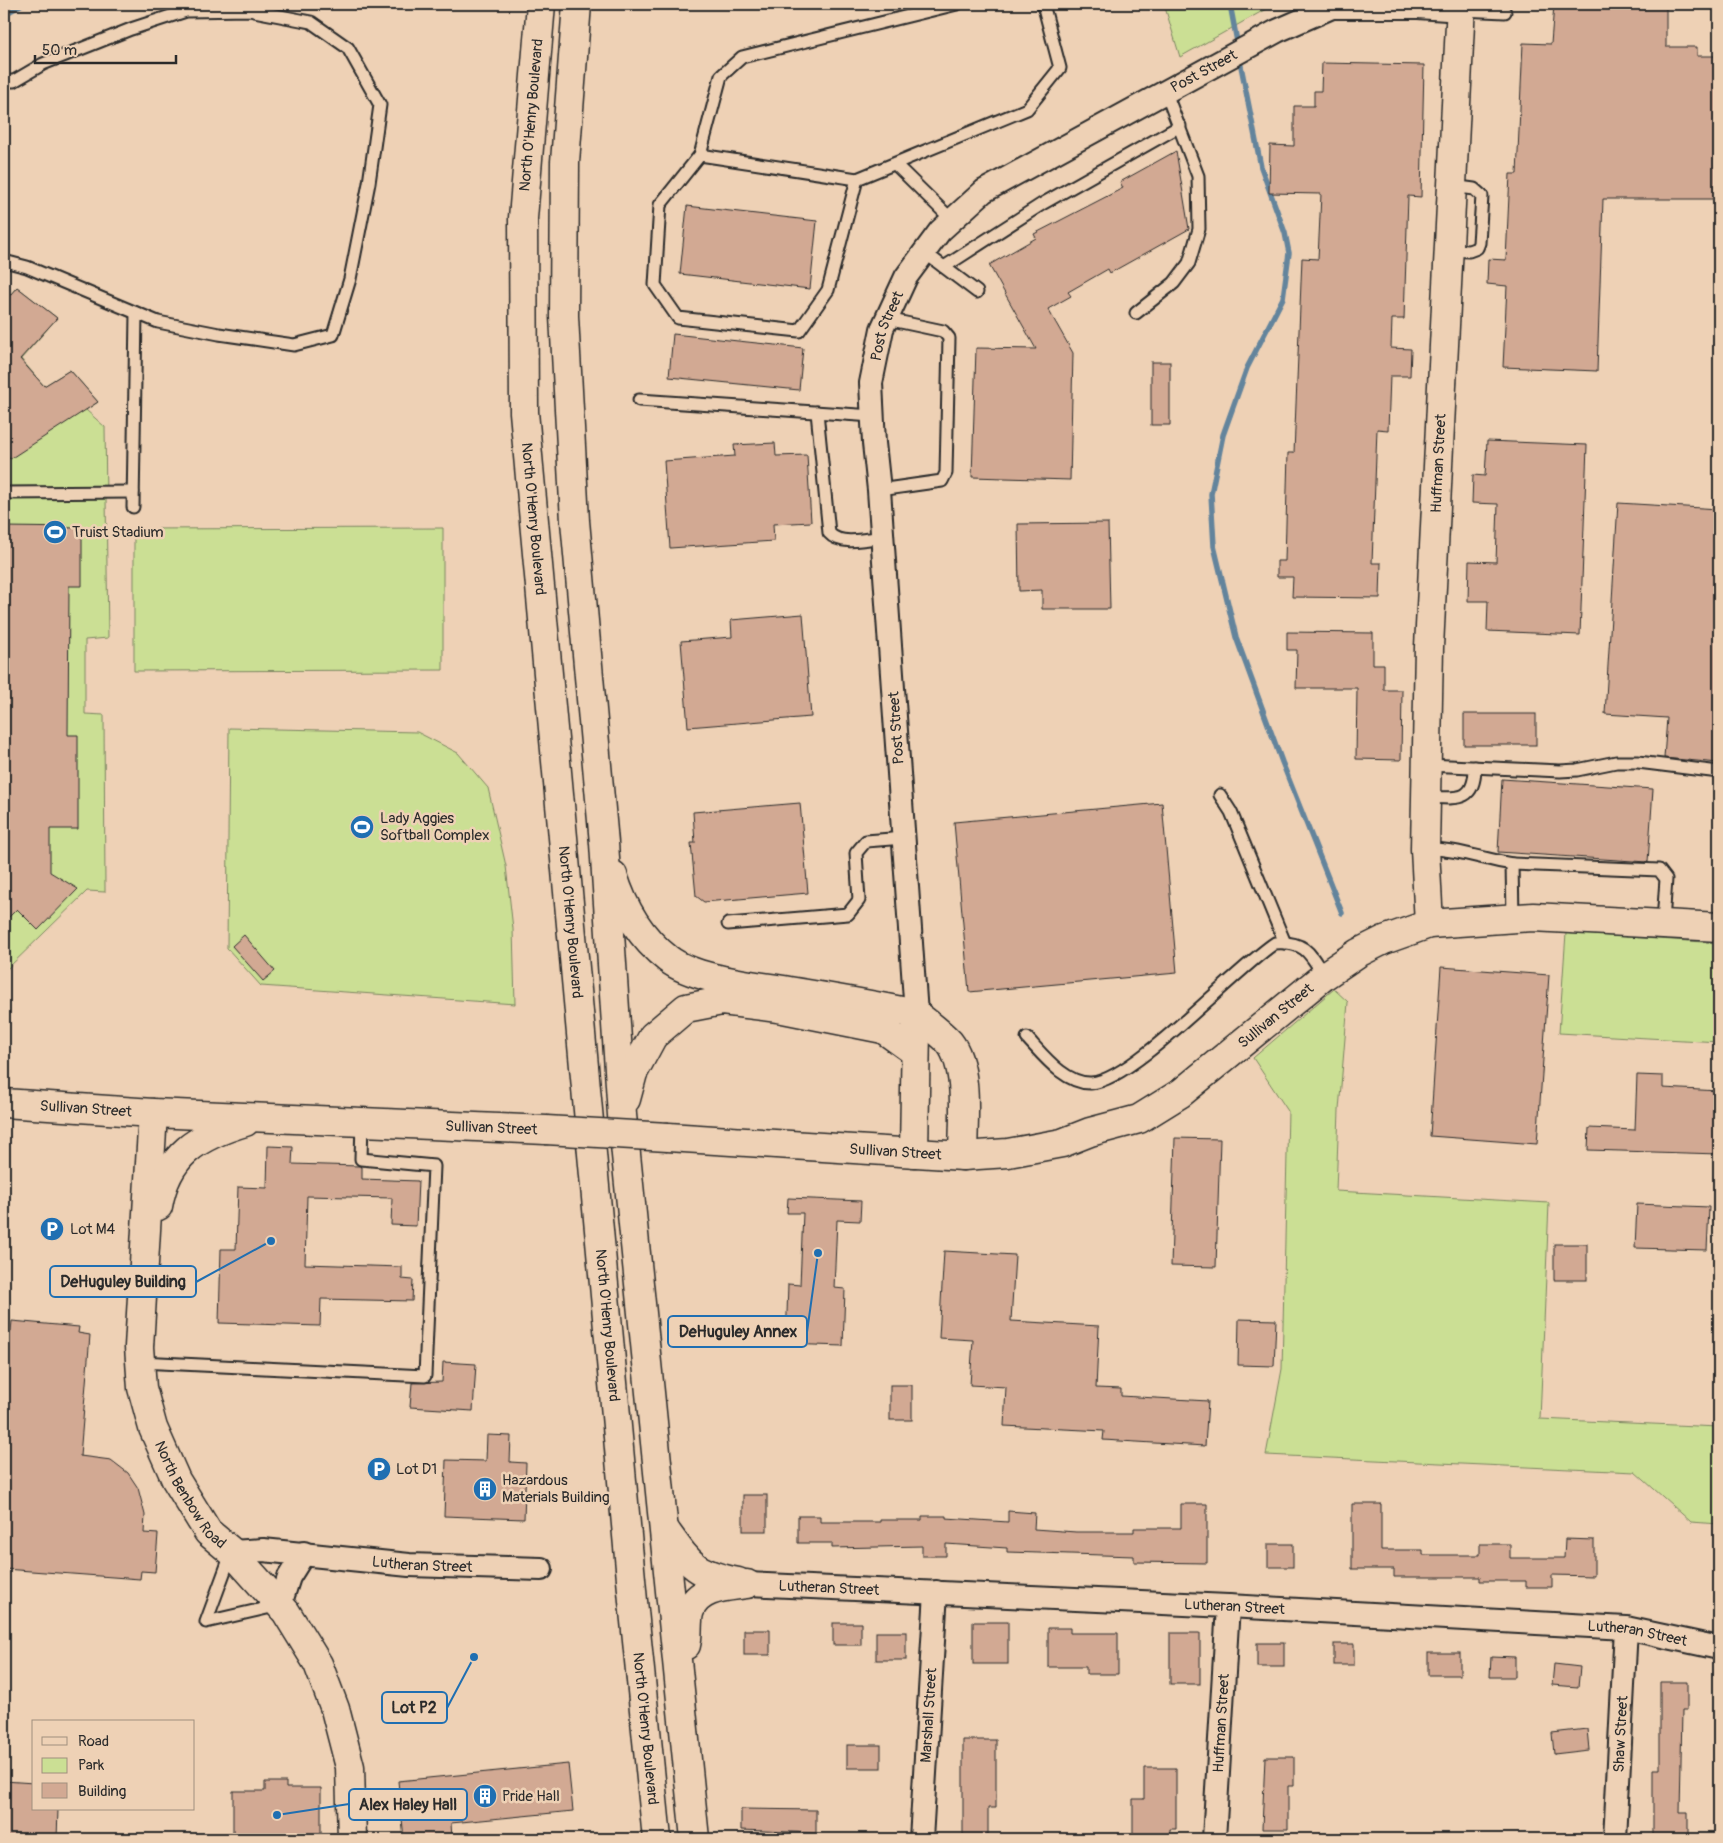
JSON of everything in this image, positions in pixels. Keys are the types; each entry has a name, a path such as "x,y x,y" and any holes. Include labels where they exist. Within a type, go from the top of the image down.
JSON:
{"main road":[{"name":"North O'Henry Boulevard","path":"541,4 523,218 524,412 632,1601 657,1839"},
{"path":"577,4 565,162 564,316 575,521 604,843 622,1115 695,1839"},
{"name":"Huffman Street","path":"1429,924 1425,849 1430,637 1461,7"},
{"path":"604,843 619,895 641,933 670,960 712,978 871,1004 916,1014 949,1042 959,1063 963,1090 963,1156"},
{"name":"Sullivan Street","path":"4,1103 153,1114 546,1130 963,1156 1008,1153 1062,1143 1139,1119 1181,1093 1324,976 1358,953 1384,940 1429,924 1514,917 1663,922 1719,927"},
{"path":"622,1115 632,1073 653,1036 686,1008 722,1001 807,1014 884,1029 915,1052"},
{"name":"Post Street","path":"914,1153 916,1014"},
{"name":"North Benbow Road","path":"153,1114 140,1362 142,1388 153,1428 176,1480 208,1532 232,1552 286,1612 318,1664 335,1708 350,1767 352,1839"},
{"path":"144,1263 154,1232 160,1198 170,1168 193,1143 229,1126 259,1118"},
{"path":"665,1530 688,1561 709,1576 747,1584"},
{"path":"678,1673 687,1641 690,1610 700,1598 714,1588 747,1584"}],"street":[{"name":"Post Street","path":"916,1014 872,383 882,329 906,277 940,231 984,191 1277,31 1308,10 1332,7 1461,7"},
{"name":"Lutheran Street","path":"232,1552 263,1550 409,1565 541,1569"},
{"path":"280,1605 288,1577 304,1553"},
{"name":"Lutheran Street","path":"747,1584 1228,1606 1626,1628 1719,1648"},
{"name":"Marshall Street","path":"921,1839 936,1592"},
{"name":"Huffman Street","path":"1214,1839 1228,1606"},
{"name":"Shaw Street","path":"1615,1839 1626,1628"}],"lane":[{"path":"857,179 828,290 799,330 678,318 654,285 660,205 700,155 721,76 742,57 957,4"},
{"path":"700,155 857,179 1027,109 1060,68 1042,4"},
{"path":"1461,7 1505,12"},
{"path":"4,81 14,81 43,64 131,29 186,11 249,10 311,22 348,48 380,105 369,182 350,279 333,335 294,345 219,334 158,322 27,267 4,261"},
{"path":"1136,313 1174,283 1189,262 1199,229 1198,176 1166,93"},
{"path":"944,267 1042,204 1180,126"},
{"path":"895,164 952,220"},
{"path":"924,252 977,292"},
{"path":"133,508 136,313"},
{"path":"879,490 942,481 946,474 949,338 943,332 887,318"},
{"path":"639,400 873,416"},
{"path":"817,412 828,533 832,537 845,540 882,537"},
{"path":"4,493 133,492"},
{"path":"1427,765 1560,771 1577,770 1616,762 1638,762 1719,772"},
{"path":"1426,797 1460,798 1470,792 1475,780 1475,766"},
{"path":"1220,795 1234,821 1285,942"},
{"path":"728,924 848,914 860,900 856,852 866,841 904,838"},
{"path":"1425,849 1465,852 1485,860 1512,864 1659,870 1666,879 1663,922"},
{"path":"1512,864 1514,917"},
{"path":"1027,1038 1051,1064 1068,1075 1080,1081 1100,1081 1141,1056 1264,951 1275,944 1285,942 1300,946 1309,952 1324,976"},
{"path":"140,1362 425,1376 434,1166 361,1159 362,1122"},
{"path":"232,1552 206,1622 280,1605"}],"green space":[{"path":"1164,4 1275,4 1180,57"},
{"name":"Truist Stadium","path":"17,287 57,318 21,359 44,386 70,370 98,402 86,410 105,427 108,638 85,640 85,714 104,715 105,892 87,891 4,972 4,302"},
{"path":"443,528 443,670 134,671 134,529"},
{"name":"Lady Aggies Softball Complex","path":"229,728 417,732 458,753 488,788 506,866 513,929 515,1004 261,986 227,948"},
{"path":"1566,933 1719,943 1719,1042 1559,1033"},
{"path":"1334,989 1348,1002 1339,1110 1336,1191 1549,1203 1540,1419 1719,1427 1719,1524 1691,1522 1635,1472 1266,1455 1282,1369 1288,1111 1253,1058"}],"building":[{"path":"1554,4 1666,4 1666,47 1697,47 1697,56 1719,56 1719,120 1716,120 1716,199 1603,199 1597,371 1503,367 1507,286 1487,284 1488,259 1506,260 1510,174 1517,174 1523,43 1551,44"},
{"path":"1322,63 1424,65 1421,197 1408,196 1404,319 1392,319 1391,348 1411,349 1410,376 1390,376 1388,430 1377,429 1372,563 1381,563 1380,598 1292,597 1293,577 1277,577 1277,561 1285,561 1288,453 1294,453 1302,258 1318,259 1321,194 1269,193 1270,145 1294,146 1294,106 1314,106 1314,91 1321,91"},
{"path":"1176,151 1189,229 1110,273 1108,269 1068,292 1071,296 1048,309 1073,353 1070,480 972,477 976,348 1036,349 989,265 1036,238 1034,234 1123,188 1120,182"},
{"path":"687,206 817,221 810,289 680,274"},
{"path":"17,287 57,318 20,359 44,386 70,370 98,402 10,459 4,452 4,302"},
{"path":"673,334 803,348 799,390 669,377"},
{"path":"1151,362 1170,362 1170,425 1151,425"},
{"path":"1487,441 1587,445 1580,635 1487,631 1488,601 1468,601 1469,561 1496,562 1498,504 1472,503 1473,475 1485,476"},
{"path":"775,443 776,456 807,455 811,522 773,524 774,541 670,548 664,461 735,456 734,445"},
{"path":"1618,503 1719,509 1716,618 1719,618 1719,763 1664,758 1667,718 1605,714"},
{"path":"1108,523 1110,609 1042,609 1042,590 1019,591 1018,524"},
{"path":"4,527 82,528 82,586 69,586 68,735 78,735 78,829 50,829 50,872 78,889 38,930 17,909 4,922"},
{"path":"803,614 811,717 688,727 681,641 732,637 731,620"},
{"path":"1287,632 1373,633 1373,664 1384,664 1384,690 1402,690 1401,760 1356,759 1357,688 1296,688 1297,650 1287,650"},
{"path":"1464,714 1536,714 1536,745 1464,745"},
{"path":"1502,779 1653,789 1648,862 1498,852"},
{"path":"800,803 808,893 704,902 696,896 691,843 695,843 693,812"},
{"path":"1162,803 1177,973 969,992 954,822"},
{"path":"244,935 275,971 263,981 232,946"},
{"path":"1441,967 1549,975 1537,1144 1430,1136"},
{"path":"1637,1075 1663,1076 1663,1088 1719,1091 1719,1154 1588,1150 1589,1128 1635,1130"},
{"path":"1175,1138 1220,1139 1216,1267 1171,1266"},
{"path":"268,1146 293,1147 292,1164 359,1166 362,1167 362,1179 418,1181 416,1226 391,1225 392,1198 307,1196 305,1264 402,1267 402,1279 413,1280 412,1301 321,1299 320,1326 219,1323 221,1249 236,1249 238,1187 267,1188"},
{"path":"788,1198 861,1201 860,1221 837,1220 834,1288 845,1289 843,1346 786,1344 788,1284 800,1285 803,1213 787,1213"},
{"path":"1637,1204 1709,1207 1707,1250 1635,1248"},
{"path":"1554,1244 1587,1244 1587,1280 1554,1280"},
{"path":"944,1251 1015,1255 1011,1321 1099,1326 1096,1388 1121,1389 1121,1396 1208,1401 1205,1446 1103,1440 1104,1431 1004,1426 1006,1387 970,1385 973,1340 939,1338"},
{"path":"1239,1319 1276,1320 1274,1366 1238,1365"},
{"path":"12,1321 79,1327 78,1333 90,1335 80,1456 111,1460 128,1473 138,1488 145,1515 144,1533 158,1534 155,1572 141,1571 140,1579 4,1569 4,1330 11,1331"},
{"path":"443,1362 476,1364 473,1411 410,1407 412,1383 442,1382"},
{"path":"890,1385 912,1385 912,1420 890,1420"},
{"name":"Hazardous Materials Building","path":"487,1435 511,1436 510,1462 526,1463 524,1519 444,1516 446,1460 486,1461"},
{"path":"743,1495 767,1495 767,1531 743,1531"},
{"path":"1181,1504 1207,1504 1207,1563 1134,1562 1134,1556 1007,1552 1007,1548 946,1544 946,1556 922,1556 922,1546 832,1548 832,1543 798,1543 798,1516 820,1516 820,1522 922,1520 922,1516 946,1516 946,1518 1008,1522 1008,1511 1035,1513 1034,1529 1076,1532 1134,1532 1134,1528 1181,1528"},
{"path":"1352,1504 1381,1504 1381,1550 1423,1550 1423,1555 1480,1555 1480,1544 1510,1544 1510,1558 1564,1558 1565,1539 1594,1540 1594,1576 1552,1575 1552,1587 1526,1587 1526,1581 1480,1581 1480,1577 1394,1577 1394,1569 1352,1569"},
{"path":"1268,1544 1293,1544 1293,1567 1268,1567"},
{"path":"973,1622 1008,1622 1008,1664 973,1664"},
{"path":"833,1623 861,1623 861,1645 833,1645"},
{"path":"1048,1628 1070,1628 1070,1633 1118,1633 1118,1674 1086,1674 1086,1667 1048,1667"},
{"path":"744,1630 770,1630 770,1655 744,1655"},
{"path":"876,1632 906,1632 906,1660 876,1660"},
{"path":"1170,1633 1200,1633 1200,1684 1170,1684"},
{"path":"1257,1643 1284,1643 1284,1667 1257,1667"},
{"path":"1334,1644 1354,1644 1354,1665 1334,1665"},
{"path":"1428,1653 1460,1653 1460,1675 1428,1675"},
{"path":"1491,1656 1515,1657 1515,1677 1490,1677"},
{"path":"1554,1664 1580,1667 1578,1687 1552,1685"},
{"path":"1660,1682 1687,1682 1687,1710 1682,1710 1680,1812 1688,1812 1688,1839 1653,1839 1653,1769 1660,1769"},
{"path":"1587,1729 1589,1750 1554,1754 1552,1733"},
{"path":"963,1740 996,1740 996,1808 988,1808 988,1839 963,1839"},
{"path":"847,1745 881,1745 881,1768 847,1768"},
{"path":"1265,1757 1294,1757 1294,1786 1288,1786 1288,1829 1262,1829"},
{"name":"Pride Hall","path":"568,1764 573,1811 451,1823 452,1839 404,1839 398,1781"},
{"path":"1144,1768 1176,1768 1176,1829 1170,1829 1170,1839 1133,1839 1133,1799 1144,1799"},
{"path":"4,1781 32,1783 32,1810 58,1810 57,1839 4,1839"},
{"path":"265,1782 286,1782 286,1788 321,1788 321,1839 233,1839 233,1791 265,1791"},
{"path":"741,1809 816,1810 816,1833 741,1830"}],"waterway":[{"path":"4,15 22,4"},
{"path":"1230,4 1238,47"},
{"path":"1239,56 1261,167 1285,233 1289,253 1283,298 1247,368 1223,435 1211,494 1214,546 1236,637 1282,762 1342,913"}],"place":[{"name":"Truist Stadium","path":"55,532"},
{"name":"Lady Aggies Softball Complex","path":"362,827"},
{"name":"Lot M4","path":"52,1229"},
{"name":"DeHuguley Building","path":"271,1241"},
{"name":"DeHuguley Annex","path":"818,1253"},
{"name":"Lot D1","path":"379,1469"},
{"name":"Hazardous Materials Building","path":"485,1489"},
{"name":"Lot P2","path":"474,1657"},
{"name":"Pride Hall","path":"485,1796"},
{"name":"Alex Haley Hall","path":"277,1815"}]}
